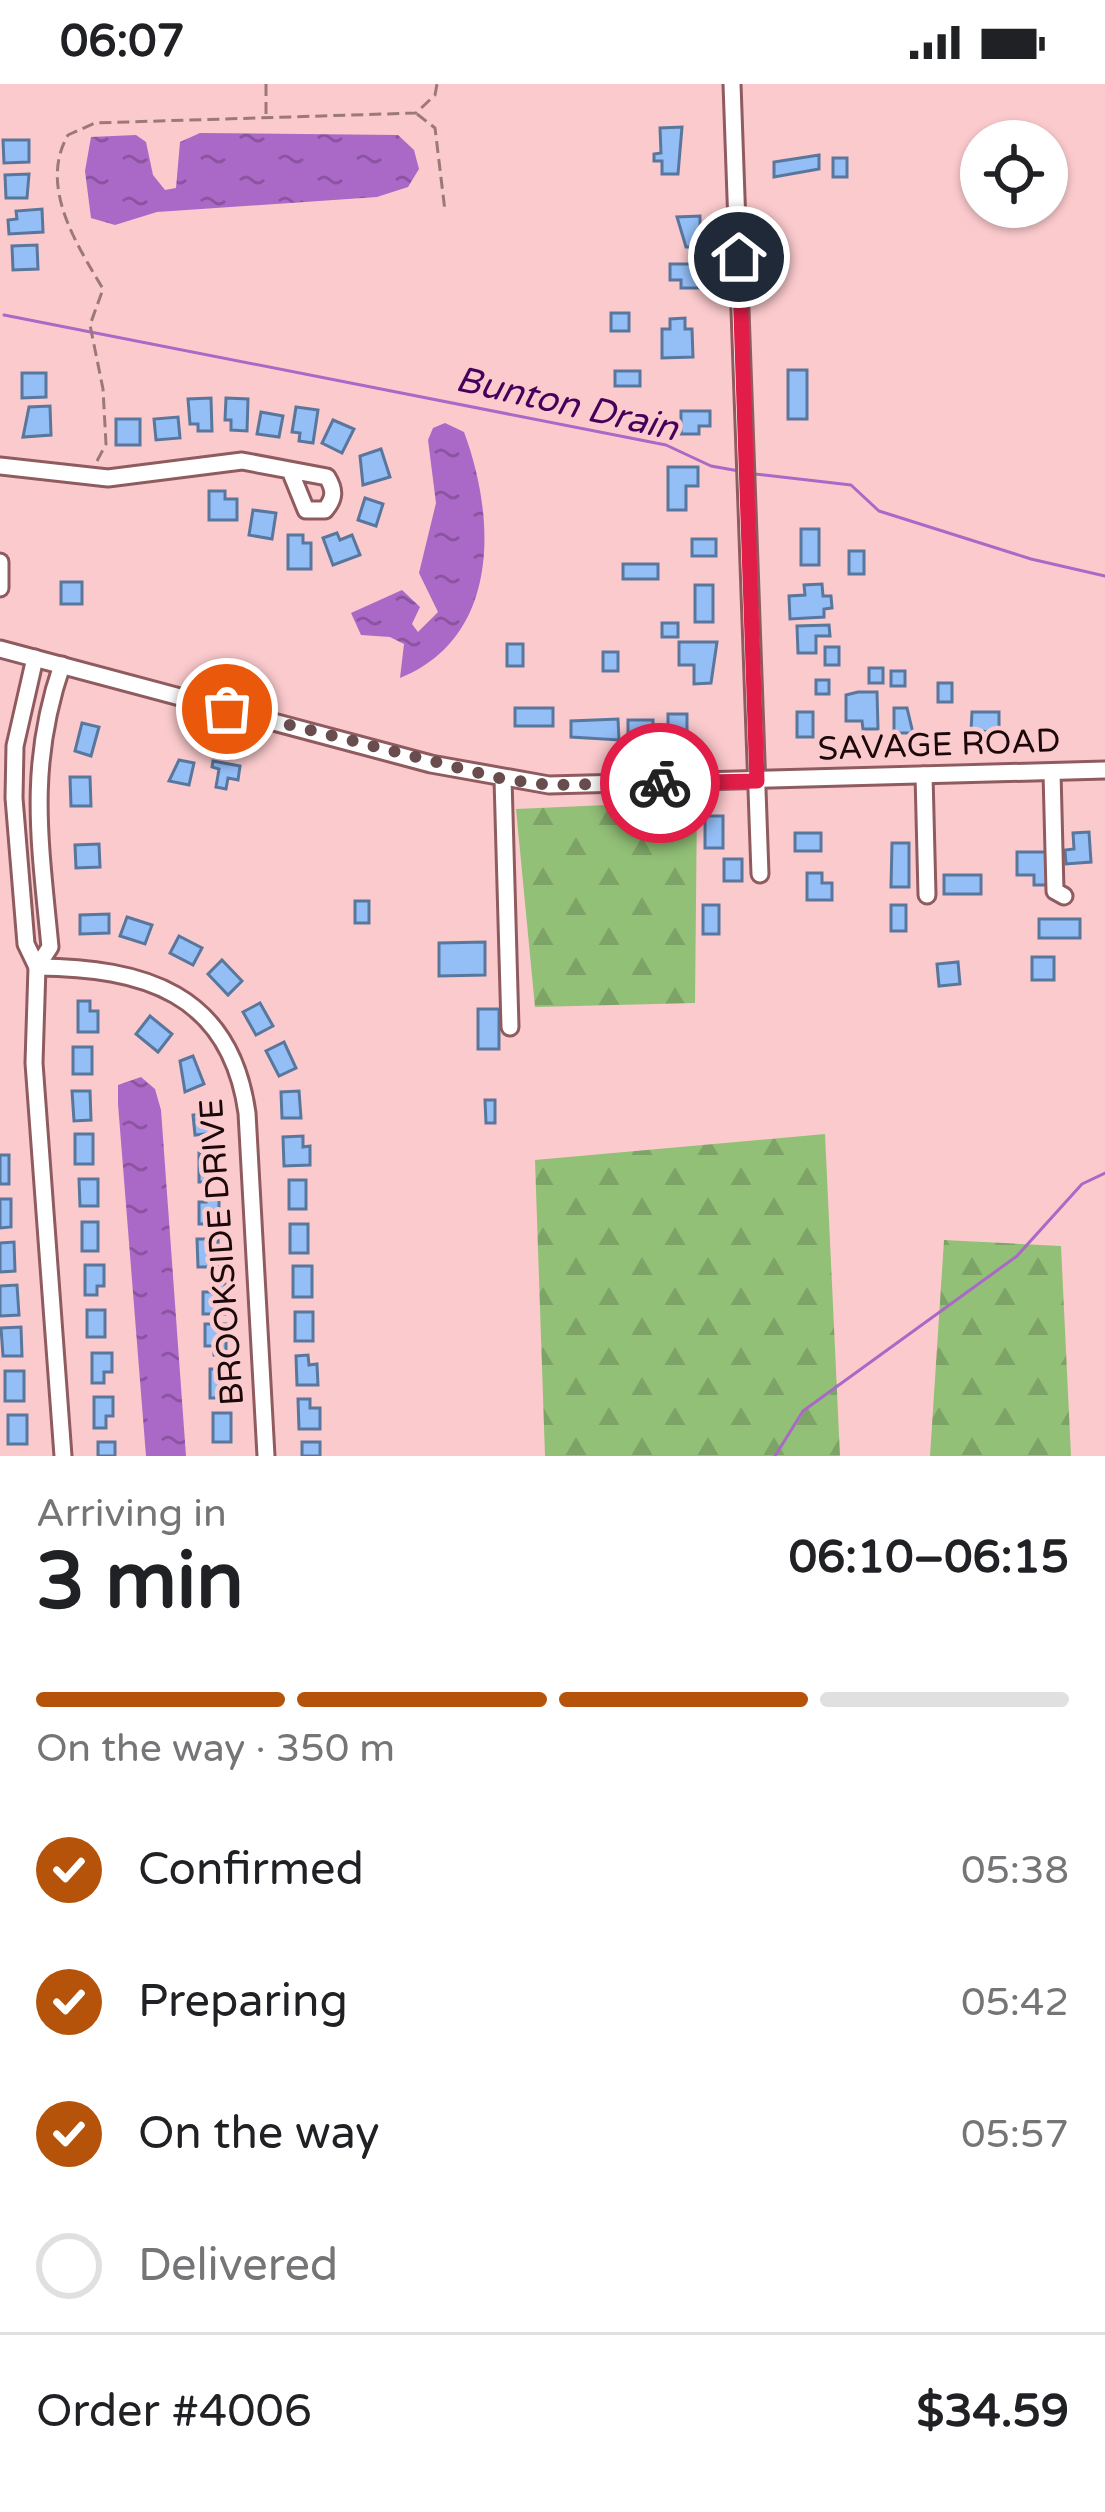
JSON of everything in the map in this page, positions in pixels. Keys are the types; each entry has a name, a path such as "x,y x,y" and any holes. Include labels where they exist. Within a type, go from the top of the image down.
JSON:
{"street":[{"path":"732,84 760,874"},
{"path":"0,466 108,478 242,461 291,472"},
{"path":"0,562 0,588"},
{"name":"SAVAGE ROAD","path":"0,649 503,779 549,785 1105,770"},
{"path":"35,658 15,746 14,798 26,944 37,968 34,1063 63,1456"},
{"path":"37,968 50,947 38,798 40,736 62,665"},
{"path":"1052,772 1054,891 1064,896"},
{"path":"924,776 927,896"},
{"path":"503,779 510,1027"},
{"path":"14,798 38,798"},
{"name":"BROOKSIDE DRIVE","path":"37,968 111,969 164,988 209,1025 232,1061 248,1126 266,1456"}],"path":[{"path":"266,84 266,120"},
{"path":"93,467 106,444 102,370 90,326 104,290 67,224 59,169 63,143 73,130 95,123 416,113 436,95 437,84"},
{"path":"416,113 435,128 445,211"}],"green space":[{"path":"697,801 695,1003 535,1007 516,809"},
{"path":"825,1134 840,1456 545,1456 535,1160"},
{"path":"944,1240 1061,1246 1071,1456 930,1456"}],"water":[{"path":"200,133 398,135 414,150 419,169 408,187 377,197 157,212 115,225 91,218 85,171 91,137 136,135 146,142 153,175 165,190 176,188 180,142"},
{"path":"445,423 464,432 475,466 482,501 482,572 473,605 457,634 433,659 400,678 404,644 390,637 361,635 351,613 402,590 420,607 412,624 418,632 438,612 419,573 436,503 428,440 433,428"},
{"path":"141,1077 155,1089 161,1110 186,1456 146,1456 118,1104 118,1085"}],"building":[{"path":"682,127 678,174 662,174 662,161 654,161 654,154 661,153 660,128"},
{"path":"3,140 29,140 29,162 4,163"},
{"path":"819,155 819,169 774,177 774,162"},
{"path":"833,158 847,158 847,177 833,177"},
{"path":"29,174 27,198 6,198 5,175"},
{"path":"42,209 43,232 9,234 8,220 17,219 16,211"},
{"path":"700,216 700,247 686,247 677,217"},
{"path":"37,245 38,269 13,270 12,246"},
{"path":"670,264 702,264 702,288 681,288 681,280 670,280"},
{"path":"611,313 629,313 629,331 611,331"},
{"path":"685,318 685,329 692,329 693,357 662,358 662,329 670,329 670,319"},
{"path":"788,370 807,370 807,419 788,419"},
{"path":"615,371 640,371 640,386 615,386"},
{"path":"22,373 46,373 46,397 22,398"},
{"path":"211,398 212,431 198,431 198,424 190,424 188,399"},
{"path":"226,398 248,399 247,431 231,430 231,420 225,420"},
{"path":"50,406 51,435 23,437 29,407"},
{"path":"296,407 318,410 313,443 299,441 300,433 292,432"},
{"path":"681,411 710,411 710,426 699,426 699,434 681,434"},
{"path":"261,412 283,416 279,437 257,434"},
{"path":"178,417 180,438 156,440 154,419"},
{"path":"116,419 140,419 140,445 116,445"},
{"path":"333,420 354,429 342,453 322,443"},
{"path":"381,449 390,477 363,485 360,456"},
{"path":"668,467 698,467 698,486 686,486 686,510 668,510"},
{"path":"209,491 225,491 225,499 237,499 237,520 209,520"},
{"path":"365,498 383,504 376,526 358,520"},
{"path":"253,510 276,513 272,539 249,535"},
{"path":"801,529 819,529 819,565 801,565"},
{"path":"337,533 340,540 352,535 360,555 333,565 323,538"},
{"path":"288,535 303,535 303,543 311,543 311,569 288,569"},
{"path":"692,539 716,539 716,556 692,556"},
{"path":"849,551 864,551 864,574 849,574"},
{"path":"623,564 658,564 658,579 623,579"},
{"path":"61,582 82,582 82,604 61,604"},
{"path":"822,584 823,596 831,596 832,608 824,609 824,617 790,619 789,596 805,595 804,585"},
{"path":"695,585 713,585 713,622 695,622"},
{"path":"662,623 678,623 678,637 662,637"},
{"path":"829,625 830,636 816,636 816,653 798,653 797,626"},
{"path":"679,642 717,642 711,683 694,684 694,665 679,665"},
{"path":"507,644 523,644 523,666 507,666"},
{"path":"825,647 839,647 839,665 825,665"},
{"path":"603,652 618,652 618,671 603,671"},
{"path":"869,668 883,668 883,683 869,683"},
{"path":"891,671 905,671 905,686 891,686"},
{"path":"816,680 829,680 829,694 816,694"},
{"path":"938,683 952,683 952,702 938,702"},
{"path":"877,692 878,729 863,729 862,721 846,721 846,695"},
{"path":"515,708 553,708 553,726 515,726"},
{"path":"894,708 907,708 913,733 894,733"},
{"path":"797,712 813,712 813,737 797,737"},
{"path":"972,712 999,712 999,732 971,731"},
{"path":"668,714 687,714 687,740 668,740"},
{"path":"618,719 619,740 571,737 571,721"},
{"path":"628,720 653,720 653,739 628,739"},
{"path":"82,723 99,727 91,756 75,751"},
{"path":"179,760 194,763 189,785 169,781"},
{"path":"213,761 240,766 238,780 228,778 226,789 216,787 219,769 212,767"},
{"path":"70,777 90,777 91,806 71,806"},
{"path":"705,816 723,816 723,848 705,848"},
{"path":"1089,832 1091,862 1066,864 1065,850 1074,849 1073,833"},
{"path":"795,833 821,833 821,851 795,851"},
{"path":"892,843 909,843 909,887 891,887"},
{"path":"99,844 100,867 76,868 75,845"},
{"path":"1017,852 1047,852 1047,885 1034,885 1034,875 1017,875"},
{"path":"724,859 742,859 742,881 724,881"},
{"path":"807,873 822,873 822,883 832,883 832,900 807,900"},
{"path":"944,875 981,875 981,894 944,894"},
{"path":"355,901 369,901 369,923 355,923"},
{"path":"703,905 719,905 719,934 703,934"},
{"path":"891,905 906,905 906,931 891,931"},
{"path":"109,914 109,933 80,934 80,915"},
{"path":"127,917 152,925 145,944 120,936"},
{"path":"1039,919 1080,919 1080,938 1039,938"},
{"path":"179,936 202,948 193,965 170,953"},
{"path":"485,942 485,975 439,976 439,943"},
{"path":"1032,957 1054,957 1054,980 1032,980"},
{"path":"222,960 242,981 228,995 208,974"},
{"path":"958,962 960,984 939,986 937,964"},
{"path":"78,1001 90,1001 90,1011 98,1011 98,1032 78,1032"},
{"path":"260,1003 273,1026 256,1035 243,1012"},
{"path":"478,1009 499,1009 499,1049 478,1049"},
{"path":"150,1016 172,1034 158,1052 136,1034"},
{"path":"284,1042 296,1068 279,1076 266,1051"},
{"path":"73,1047 92,1047 92,1074 73,1074"},
{"path":"193,1056 204,1084 185,1092 180,1061"},
{"path":"72,1091 90,1091 91,1120 74,1121"},
{"path":"299,1091 301,1118 282,1118 281,1092"},
{"path":"485,1100 495,1100 495,1123 486,1123"},
{"path":"212,1103 215,1133 195,1135 193,1115 201,1114 200,1105"},
{"path":"75,1134 93,1134 93,1164 75,1164"},
{"path":"303,1136 303,1147 310,1146 310,1165 284,1166 283,1137"},
{"path":"199,1153 218,1153 218,1182 199,1182"},
{"path":"0,1155 9,1155 9,1184 0,1184"},
{"path":"79,1179 98,1179 98,1206 80,1206"},
{"path":"289,1180 306,1180 306,1209 289,1209"},
{"path":"206,1193 219,1193 219,1224 199,1224 199,1202 206,1202"},
{"path":"0,1199 11,1199 11,1227 0,1228"},
{"path":"82,1222 98,1222 98,1251 82,1251"},
{"path":"290,1224 308,1224 308,1253 290,1253"},
{"path":"197,1239 218,1239 219,1267 198,1267"},
{"path":"14,1242 15,1271 0,1272 0,1243"},
{"path":"85,1265 104,1265 104,1286 97,1286 97,1295 85,1295"},
{"path":"293,1266 312,1266 312,1297 293,1297"},
{"path":"211,1283 225,1283 225,1314 203,1314 203,1292 211,1292"},
{"path":"17,1285 19,1315 0,1316 0,1286"},
{"path":"87,1310 105,1310 105,1337 87,1337"},
{"path":"295,1312 313,1312 313,1341 295,1341"},
{"path":"205,1324 226,1324 226,1355 214,1355 214,1346 205,1346"},
{"path":"21,1327 22,1356 3,1356 1,1328"},
{"path":"92,1353 112,1353 112,1372 104,1372 104,1383 92,1383"},
{"path":"308,1355 309,1365 317,1364 318,1385 297,1385 296,1356"},
{"path":"210,1369 230,1369 230,1398 210,1398"},
{"path":"5,1371 24,1371 24,1401 5,1401"},
{"path":"94,1397 113,1397 113,1416 106,1416 106,1428 94,1428"},
{"path":"298,1399 310,1399 310,1408 320,1408 320,1429 299,1429"},
{"path":"213,1413 231,1413 231,1442 213,1442"},
{"path":"8,1415 27,1415 27,1444 8,1444"},
{"path":"98,1442 115,1442 115,1456 98,1456"},
{"path":"302,1442 320,1442 320,1456 302,1456"}],"waterway":[{"name":"Bunton Drain","path":"4,315 666,445 711,466 739,471"},
{"name":"Bunton Drain","path":"755,474 851,485 879,511 1031,559 1105,576"},
{"path":"775,1456 803,1411 1017,1256 1082,1184 1105,1173"}],"way so far":[{"path":"227,709 503,779 549,785 660,783"}],"route":[{"path":"660,783 757,781 739,257"}]}
